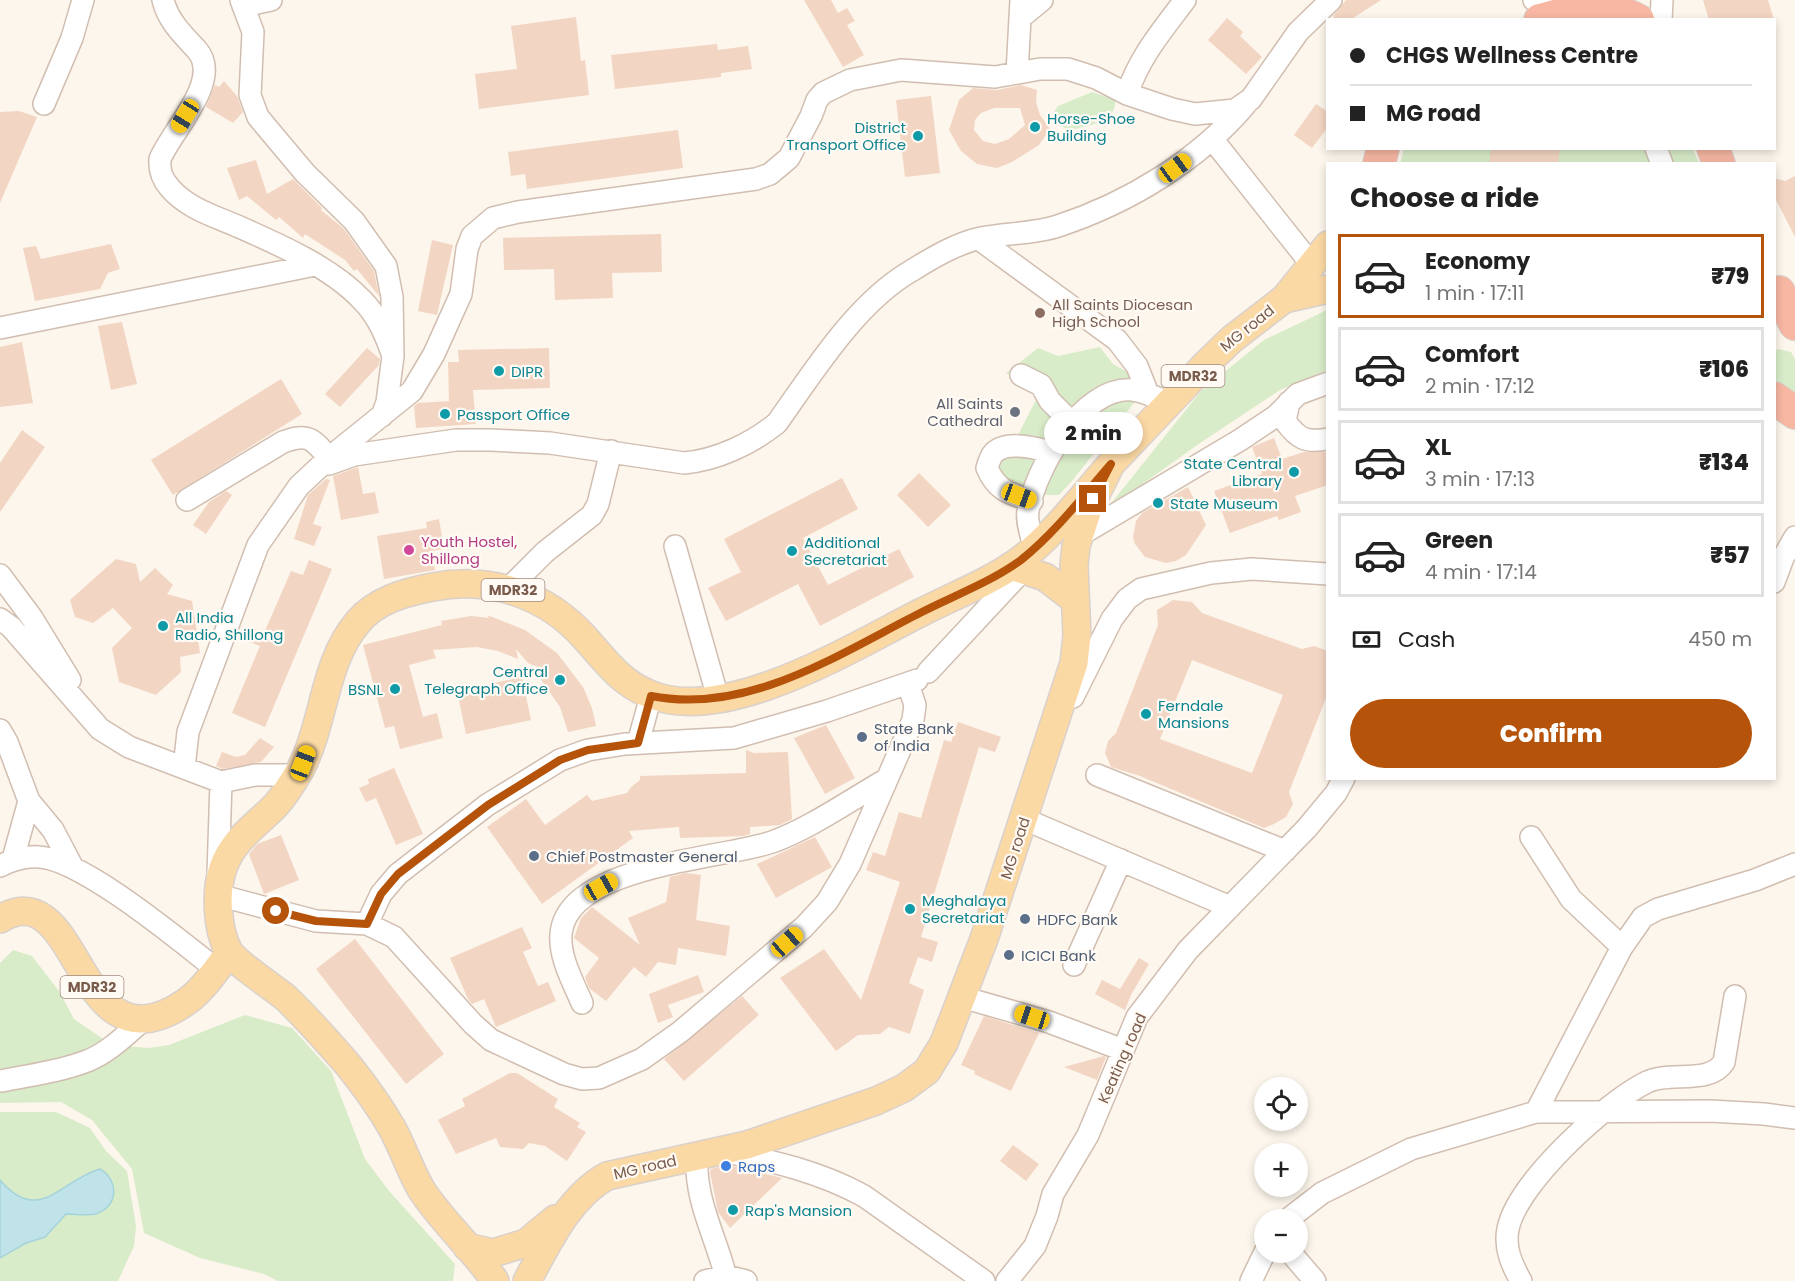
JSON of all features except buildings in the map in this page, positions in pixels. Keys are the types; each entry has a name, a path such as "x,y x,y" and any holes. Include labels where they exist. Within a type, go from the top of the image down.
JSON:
{"highway":[{"path":"1642,0 1652,18"},
{"path":"1546,18 1587,5 1606,8 1633,18"},
{"path":"1776,297 1795,324"},
{"path":"1776,399 1795,413"}],"main road":[{"name":"MG road","path":"527,1281 553,1234 574,1203 591,1185 607,1176 747,1145 876,1101 916,1081 927,1071 944,1043 962,997 1024,819 1074,663 1077,636 1074,565 1077,537 1087,512 1111,464 1158,398 1284,298 1320,255"},
{"name":"MG road","path":"1284,298 1326,289"},
{"name":"MDR32","path":"222,961 218,891 223,868 237,841 280,801 297,775 309,747 336,661 348,634 365,613 392,598 436,586 484,585 508,589 537,599 564,617 616,672 632,686 651,696 686,700 718,698 754,691 806,670 1023,561 1111,464"},
{"path":"1023,561 1056,583 1075,600"},
{"name":"MDR32","path":"0,919 20,910 31,911 40,916 65,943 93,989 110,1009 126,1018 143,1020"},
{"path":"143,1020 183,1004 201,988 222,961 288,1000 351,1069 392,1127 420,1187 495,1281"},
{"path":"467,1247 493,1253 526,1243 574,1203"}],"street":[{"path":"44,104 72,38 83,0"},
{"path":"164,0 170,19 201,54 205,67 204,79 195,102 160,159 159,169 162,178 170,189 200,210 258,235 315,265 362,300 384,332 393,356"},
{"path":"272,0 242,3 253,32 250,95 253,107 268,130 305,173 354,221 386,266 392,297 393,356 387,402 381,416"},
{"path":"1017,73 1020,9 1042,0"},
{"path":"1128,94 1136,69 1148,47 1185,0"},
{"path":"300,486 328,465 354,455 456,440 520,440 684,462 702,461 762,435 777,423 843,335 878,295 917,267 942,254 979,239 1056,226 1121,200 1175,168 1213,140 1251,99 1298,32 1331,0"},
{"path":"1534,0 1555,9 1587,5"},
{"path":"1661,18 1662,0"},
{"path":"184,768 188,732 258,545 300,486 329,458 412,391 425,370 461,294 467,249 472,236 493,218 518,212 756,179 770,174 789,158 812,116 817,100 833,86 850,80 902,70 995,77 1040,69 1068,69 1096,78 1128,94 1172,110 1196,114 1235,110 1251,99"},
{"path":"1213,140 1320,255"},
{"path":"979,239 1117,340 1158,398"},
{"path":"0,328 315,265"},
{"path":"1021,375 1041,385 1050,401 1073,424"},
{"path":"1077,537 1240,440 1276,416 1299,394 1326,384"},
{"path":"367,924 381,894 398,874 488,805 560,760 588,750 638,743 734,738 827,711 918,679 1023,561 1028,513 1040,474 1052,452 1088,405 1103,395 1132,390 1158,398"},
{"path":"1289,402 1285,421 1292,432 1307,441 1326,439"},
{"path":"187,500 283,442 297,437 306,437 315,441 329,458"},
{"path":"1032,501 1006,491 993,483 987,468 993,454 1001,448 1022,446 1052,452"},
{"path":"508,589 532,563 592,515 598,504 611,452"},
{"path":"1776,577 1795,537"},
{"path":"675,546 718,698"},
{"path":"1048,746 1112,619 1126,599 1141,589 1211,573 1252,569 1326,574"},
{"path":"0,575 62,664 88,715"},
{"path":"0,619 11,627 88,715 115,740 221,782 255,775 297,775"},
{"path":"221,782 218,891 316,921 367,924 394,938 473,1024 491,1040 564,1074 582,1079 599,1078 618,1072 642,1059 680,1032 804,927 827,902 850,864 913,720 918,679"},
{"path":"638,743 651,696"},
{"path":"0,730 7,742 29,801 53,830 74,868"},
{"path":"1097,775 1285,851"},
{"path":"582,1003 563,955 561,933 568,914 585,896 617,878 655,866 772,842 888,778"},
{"name":"Keating road","path":"1007,1281 1035,1246 1053,1194 1088,1135 1137,1017 1188,950 1285,851 1336,793 1343,780"},
{"path":"29,801 7,863 41,857 74,868 222,961"},
{"path":"1024,819 1230,907"},
{"path":"1531,837 1571,899 1622,947"},
{"path":"1074,965 1121,860"},
{"path":"1536,1112 1622,947 1643,917 1658,909 1755,880 1795,864"},
{"path":"1521,1281 1507,1248 1508,1228 1519,1202 1540,1173 1625,1094 1650,1080 1710,1074 1719,1070 1724,1062 1735,996"},
{"path":"962,997 1049,1022 1123,1050"},
{"path":"1,1081 88,1061 112,1047 143,1020"},
{"path":"1301,1209 1322,1193 1411,1149 1536,1112 1710,1111 1795,1118"},
{"path":"705,1281 733,1279 699,1196 696,1176 707,1153 787,1165 843,1185 864,1196 984,1281"},
{"path":"1251,1281 1260,1263"},
{"path":"1299,1263 1315,1281"}],"green space":[{"path":"1092,92 1115,100 1111,114 1099,122 1075,129 1068,130 1059,124 1054,112 1058,106"},
{"path":"1404,150 1693,150 1699,162 1400,162"},
{"path":"1326,310 1326,370 1280,390 1200,443 1105,511 1201,391 1264,340"},
{"path":"1100,347 1113,364 1149,384 1072,481 1059,495 1043,495 993,476 996,452 1013,450 1040,392 1006,373 1038,348 1058,356"},
{"path":"1776,350 1791,352 1795,359 1795,400 1776,381"},
{"path":"13,950 32,956 59,991 74,1019 112,1045 149,1048 169,1045 245,1015 292,1028 331,1071 365,1159 390,1192 455,1264 453,1281 278,1281 264,1274 200,1258 144,1233 132,1169 92,1120 61,1102 0,1103 0,963"},
{"path":"0,1112 56,1112 90,1128 106,1151 127,1171 136,1226 134,1246 118,1281 0,1281"}],"water":[{"path":"100,1169 111,1180 114,1193 104,1210 92,1215 66,1214 45,1237 26,1243 0,1258 0,1180 14,1193 27,1199 38,1200"}],"place":[{"name":"Horse-Shoe Building","path":"1035,127"},
{"name":"District Transport Office","path":"918,136"},
{"name":"All Saints Diocesan High School","path":"1040,313"},
{"name":"DIPR","path":"499,371"},
{"name":"All Saints Cathedral","path":"1015,412"},
{"name":"Passport Office","path":"445,414"},
{"name":"State Central Library","path":"1294,472"},
{"name":"State Museum","path":"1158,503"},
{"name":"Youth Hostel, Shillong","path":"409,550"},
{"name":"Additional Secretariat","path":"792,551"},
{"name":"All India Radio, Shillong","path":"163,626"},
{"name":"Central Telegraph Office","path":"560,680"},
{"name":"BSNL","path":"395,689"},
{"name":"Ferndale Mansions","path":"1146,714"},
{"name":"State Bank of India","path":"862,737"},
{"name":"Chief Postmaster General","path":"534,856"},
{"name":"Meghalaya Secretariat","path":"910,909"},
{"name":"HDFC Bank","path":"1025,919"},
{"name":"ICICI Bank","path":"1009,955"},
{"name":"Raps","path":"726,1166"},
{"name":"Rap's Mansion","path":"733,1210"}],"route":[{"path":"276,911 316,921 367,924 381,894 398,874 488,805 560,760 588,750 638,743 651,696 686,700 706,700 730,696 754,691 806,670 1023,558 1052,531 1111,464 1093,499"}]}
